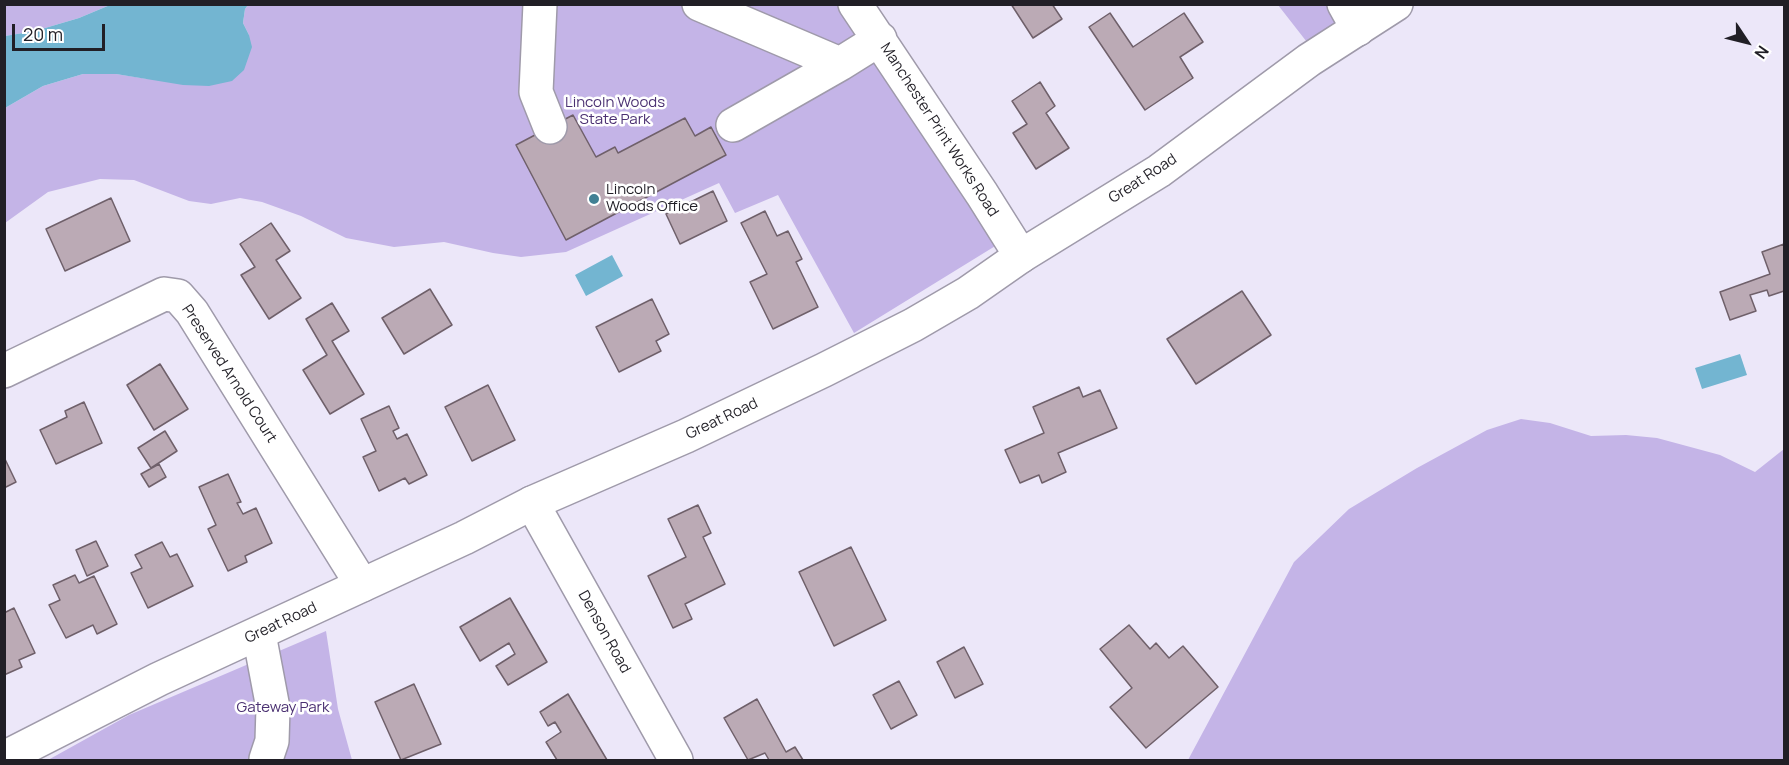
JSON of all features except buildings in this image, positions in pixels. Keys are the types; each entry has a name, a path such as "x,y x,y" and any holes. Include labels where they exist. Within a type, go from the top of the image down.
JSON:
{"main road":[{"path":"540,4 536,92 550,127"},
{"path":"699,4 840,64"},
{"name":"Manchester Print Works Road","path":"855,4 1022,256"},
{"name":"Great Road","path":"4,758 159,679 464,538 532,503 676,440 890,337 968,293 1022,256 1159,171 1309,60 1351,17 1396,4"},
{"path":"733,125 880,39"},
{"name":"Preserved Arnold Court","path":"4,371 165,294 178,296 198,321 362,585"},
{"name":"Denson Road","path":"532,503 676,760"},
{"path":"259,634 273,708 272,741 265,760"}],"green space":[{"name":"Lincoln Woods State Park","path":"872,4 1018,232 854,333 778,195 735,213 719,183 566,252 521,257 444,242 394,247 346,238 301,216 262,202 240,198 211,204 189,201 134,180 100,179 48,192 5,223 5,108 43,86 83,74 116,74 148,79 249,35 243,23 245,9 248,5"},
{"path":"4,5 110,5 79,18 35,31 5,36"},
{"path":"1278,5 1370,5 1310,46"},
{"path":"1521,419 1550,423 1591,436 1626,435 1657,438 1720,455 1755,472 1784,449 1784,760 1188,760 1294,562 1349,509 1487,430"},
{"name":"Gateway Park","path":"326,631 338,709 352,760 48,760 129,715"}],"water":[{"path":"110,5 248,5 245,9 243,23 252,47 244,70 232,81 209,86 183,85 116,74 83,74 43,86 5,108 5,36 35,31 79,18"},
{"path":"612,255 623,276 586,296 575,275"},
{"path":"1740,354 1747,375 1702,389 1695,368"}],"place":[{"name":"Lincoln Woods Office","path":"594,199"}]}
